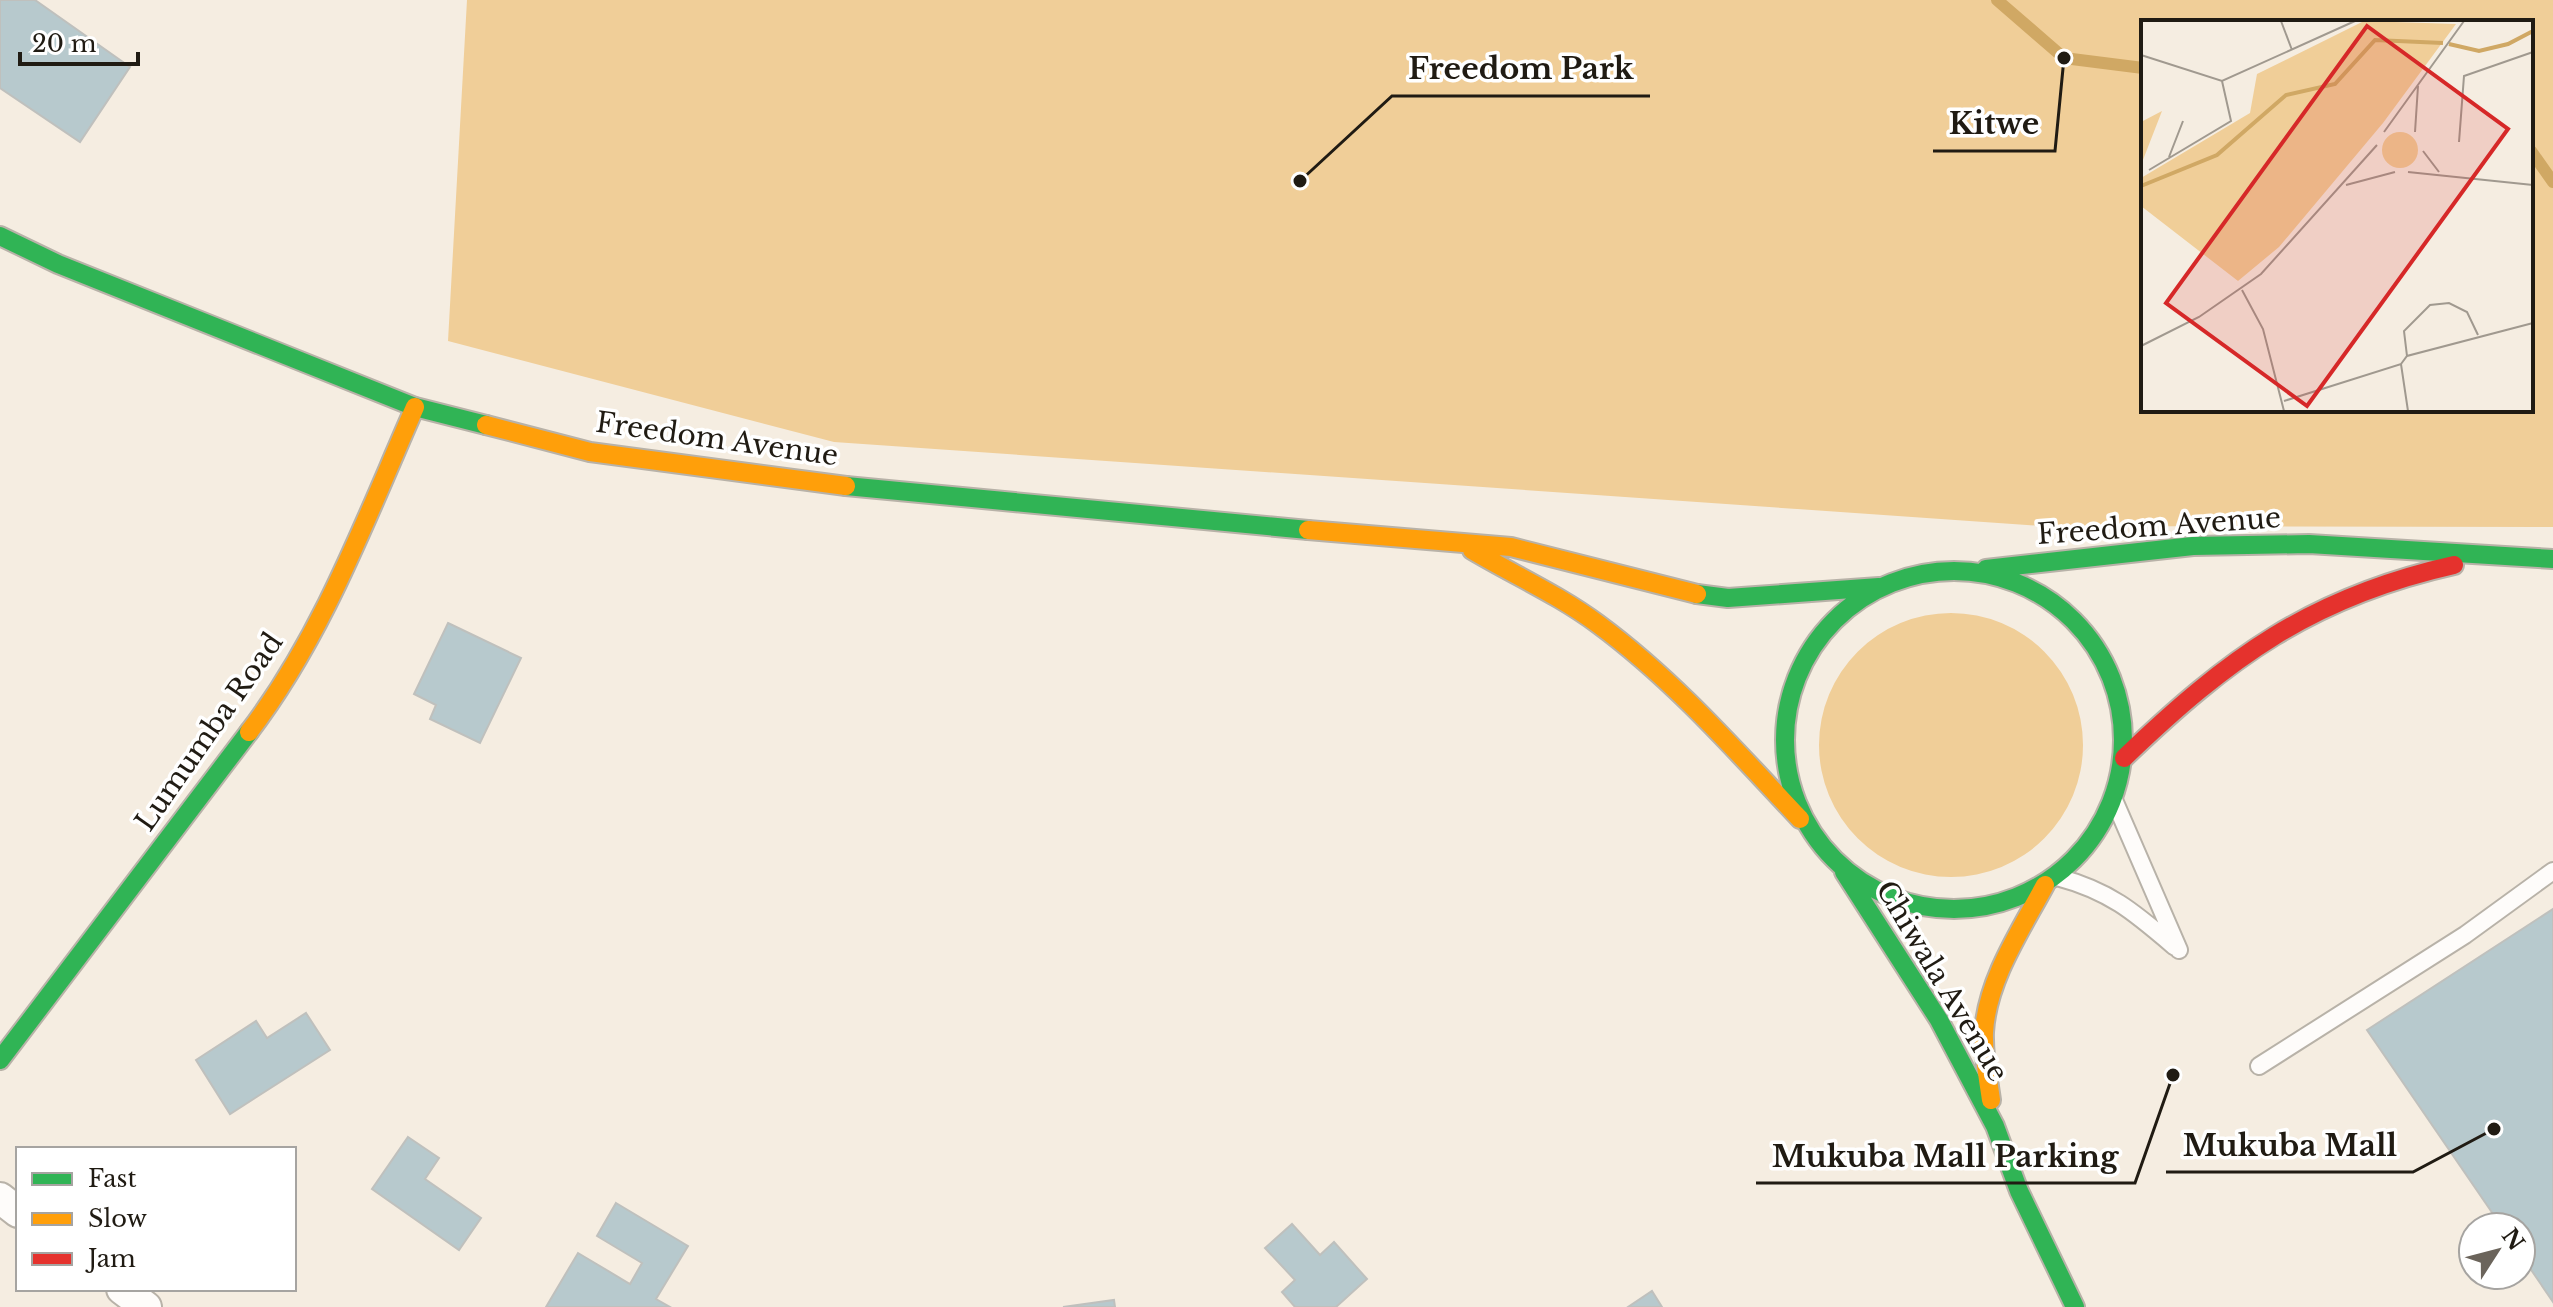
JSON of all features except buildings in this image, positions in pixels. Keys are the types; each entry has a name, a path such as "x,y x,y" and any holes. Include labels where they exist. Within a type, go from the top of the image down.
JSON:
{"main road":[{"name":"Freedom Avenue","path":"0,236 58,264 415,407 590,452 770,478 1463,545 1511,547 1680,592 1728,598 1879,587"},
{"name":"Lumumba Road","path":"0,1060 271,703 319,622 415,407"},
{"name":"Freedom Avenue","path":"1971,570 2193,546 2309,544 2553,559"},
{"name":"Freedom Avenue","path":"1463,545 1514,577 1567,602 1602,627 1693,706 1810,829"},
{"name":"Freedom Avenue","path":"2124,758 2228,663 2303,617 2378,584 2495,554"},
{"path":"1971,570 2023,585 2068,614 2102,655 2120,705 2124,758 2114,800 2100,829 2080,855 2051,881 2004,903 1961,910 1917,906 1876,891 1840,865 1810,829 1791,786 1784,739 1791,692 1810,649 1841,613 1879,587 1924,572 1971,570"},
{"name":"Chiwala Avenue","path":"1840,865 1939,1020 1995,1126 2019,1191 2075,1307"},
{"name":"Chiwala Avenue","path":"1995,1126 1984,1054 1986,1023 2013,948 2051,881"}],"street":[{"path":"0,1198 16,1210"},
{"path":"125,1291 146,1307"}],"lane":[{"path":"2051,881 2093,886 2125,903 2179,950 2114,800"},
{"path":"2259,1066 2465,935 2553,871"}],"shaded area":[{"path":"467,0 2553,0 2553,527 2042,526 834,442 448,341"},
{"path":"1938,613 1964,613 1989,618 2013,628 2045,651 2073,694 2081,719 2081,771 2073,796 2045,839 2013,862 1989,872 1964,877 1938,877 1913,872 1889,862 1857,839 1834,807 1824,783 1819,758 1819,732 1824,707 1834,683 1857,651 1889,628 1913,618"}],"waterway":[{"path":"1997,0 2064,58 2141,68"},
{"path":"2533,154 2553,182"}],"traffic: fast":[{"path":"0,236 58,264 415,407 486,425"},
{"path":"846,486 1308,530"},
{"path":"1986,569 2193,546 2309,544 2553,559"},
{"path":"1954,571 1987,574 2019,584 2048,599 2074,620 2095,646 2110,675 2120,707 2123,740 2120,773 2110,805 2095,834 2074,860 2048,881 2019,896 1987,906 1954,909 1921,906 1889,896 1860,881 1834,860 1813,834 1798,805 1788,773 1785,740 1788,707 1798,675 1813,646 1834,620 1860,599 1889,584 1921,574 1954,571"},
{"path":"1697,594 1728,598 1879,587"},
{"path":"0,1060 249,732"},
{"path":"1844,872 1939,1020 1995,1126 2019,1191 2075,1307"}],"traffic: slow":[{"path":"249,732 275,695 321,616 415,407"},
{"path":"486,425 590,452 846,486"},
{"path":"1308,530 1511,547 1697,594"},
{"path":"1472,550 1568,604 1626,646 1704,717 1800,819"},
{"path":"1991,1100 1984,1049 1986,1013 1991,993 2045,885"}],"traffic: jam":[{"path":"2124,758 2199,690 2274,636 2357,595 2403,578 2454,565"}],"place":[{"name":"Kitwe","path":"2064,58"},
{"name":"Freedom Park","path":"1300,181"},
{"name":"Mukuba Mall Parking","path":"2173,1075"},
{"name":"Mukuba Mall","path":"2494,1129"}]}
